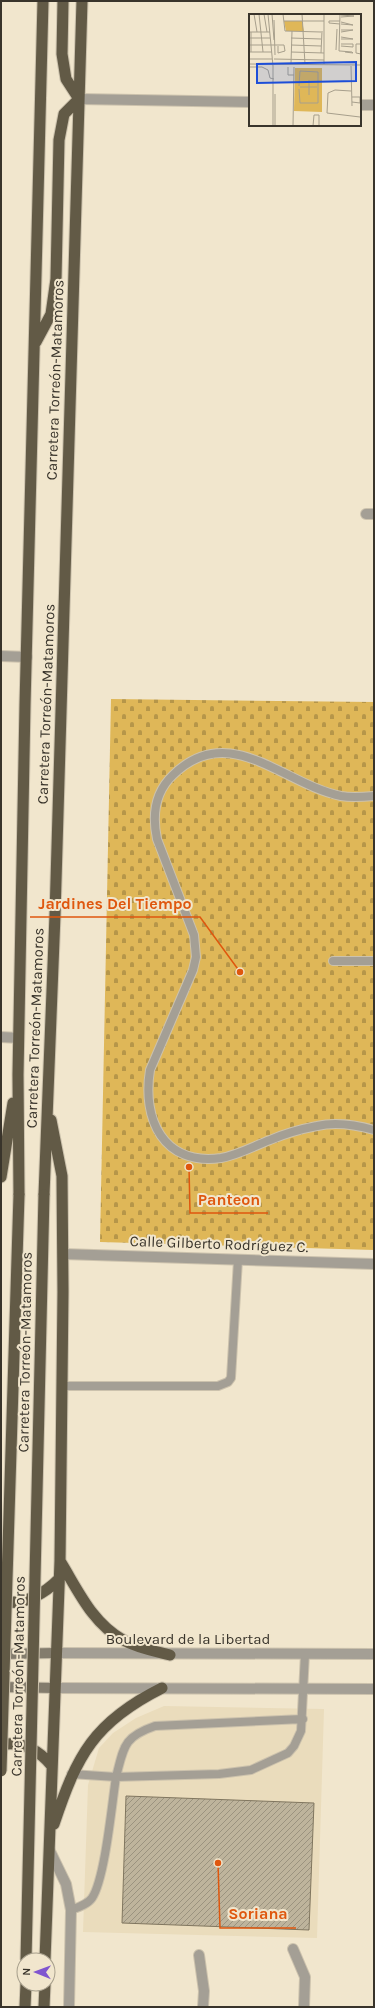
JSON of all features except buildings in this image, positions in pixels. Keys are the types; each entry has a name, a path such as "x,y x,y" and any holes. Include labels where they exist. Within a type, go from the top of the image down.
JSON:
{"highway":[{"path":"1,1771 19,1194 18,1075 26,657 43,1"},
{"path":"35,343 51,314 56,279 59,140 64,114 79,99 66,79 62,54 63,1"},
{"name":"Carretera Torreón-Matamoros","path":"26,1952 44,1195 55,908 82,1"},
{"path":"1,1177 18,1075"},
{"path":"45,1952 60,1561 63,1254 62,1176 47,1105"},
{"path":"60,1561 94,1617 106,1628 124,1640 141,1647 170,1655"},
{"path":"1,1602 18,1602 30,1599 46,1591 59,1579"},
{"path":"50,1836 72,1774 84,1752 100,1732 118,1714 139,1700 162,1688"},
{"path":"1,1745 19,1744 32,1748 44,1756 52,1766"},
{"path":"25,2007 26,1992"},
{"path":"44,1992 44,2007"}],"main road":[{"name":"Boulevard de la Libertad","path":"1,1654 56,1653"},
{"path":"1,1687 55,1688"}],"street":[{"path":"79,99 249,102"},
{"path":"361,105 374,105"},
{"path":"1,656 26,657"},
{"path":"1,1037 19,1038"},
{"name":"Calle Gilberto Rodríguez C.","path":"63,1254 374,1264"},
{"name":"Boulevard de la Libertad","path":"56,1653 170,1655 374,1654"},
{"path":"55,1688 374,1689"},
{"path":"49,1849 66,1884 71,1910 69,2007"},
{"path":"293,1949 305,1977 304,2007"},
{"path":"199,1955 204,1991 203,2007"}],"lane":[{"path":"374,796 342,796 327,792 262,762 242,755 222,752 199,756 183,766 168,780 158,797 154,810 154,825 157,839 194,935 196,956 193,970 150,1070 148,1086 151,1116 157,1131 169,1147 187,1156 221,1158 238,1154 272,1139 318,1126 338,1124 374,1130"},
{"path":"334,961 374,962"},
{"path":"61,1386 218,1386 228,1382 231,1378 238,1260"},
{"path":"72,1774 116,1778 219,1774 251,1770 288,1753 298,1739 303,1720 305,1654"},
{"path":"71,1910 92,1899 96,1891 101,1874 116,1778 122,1751 130,1739 141,1731 155,1726 303,1720"}],"shaded area":[{"path":"164,1706 324,1709 317,1938 83,1932 88,1785 99,1748 113,1733 136,1718"}],"green space":[{"path":"111,699 374,702 374,1250 100,1242"}],"place":[{"name":"Jardines Del Tiempo","path":"240,972"},
{"name":"Panteon","path":"189,1167"},
{"name":"Soriana","path":"218,1863"}]}
